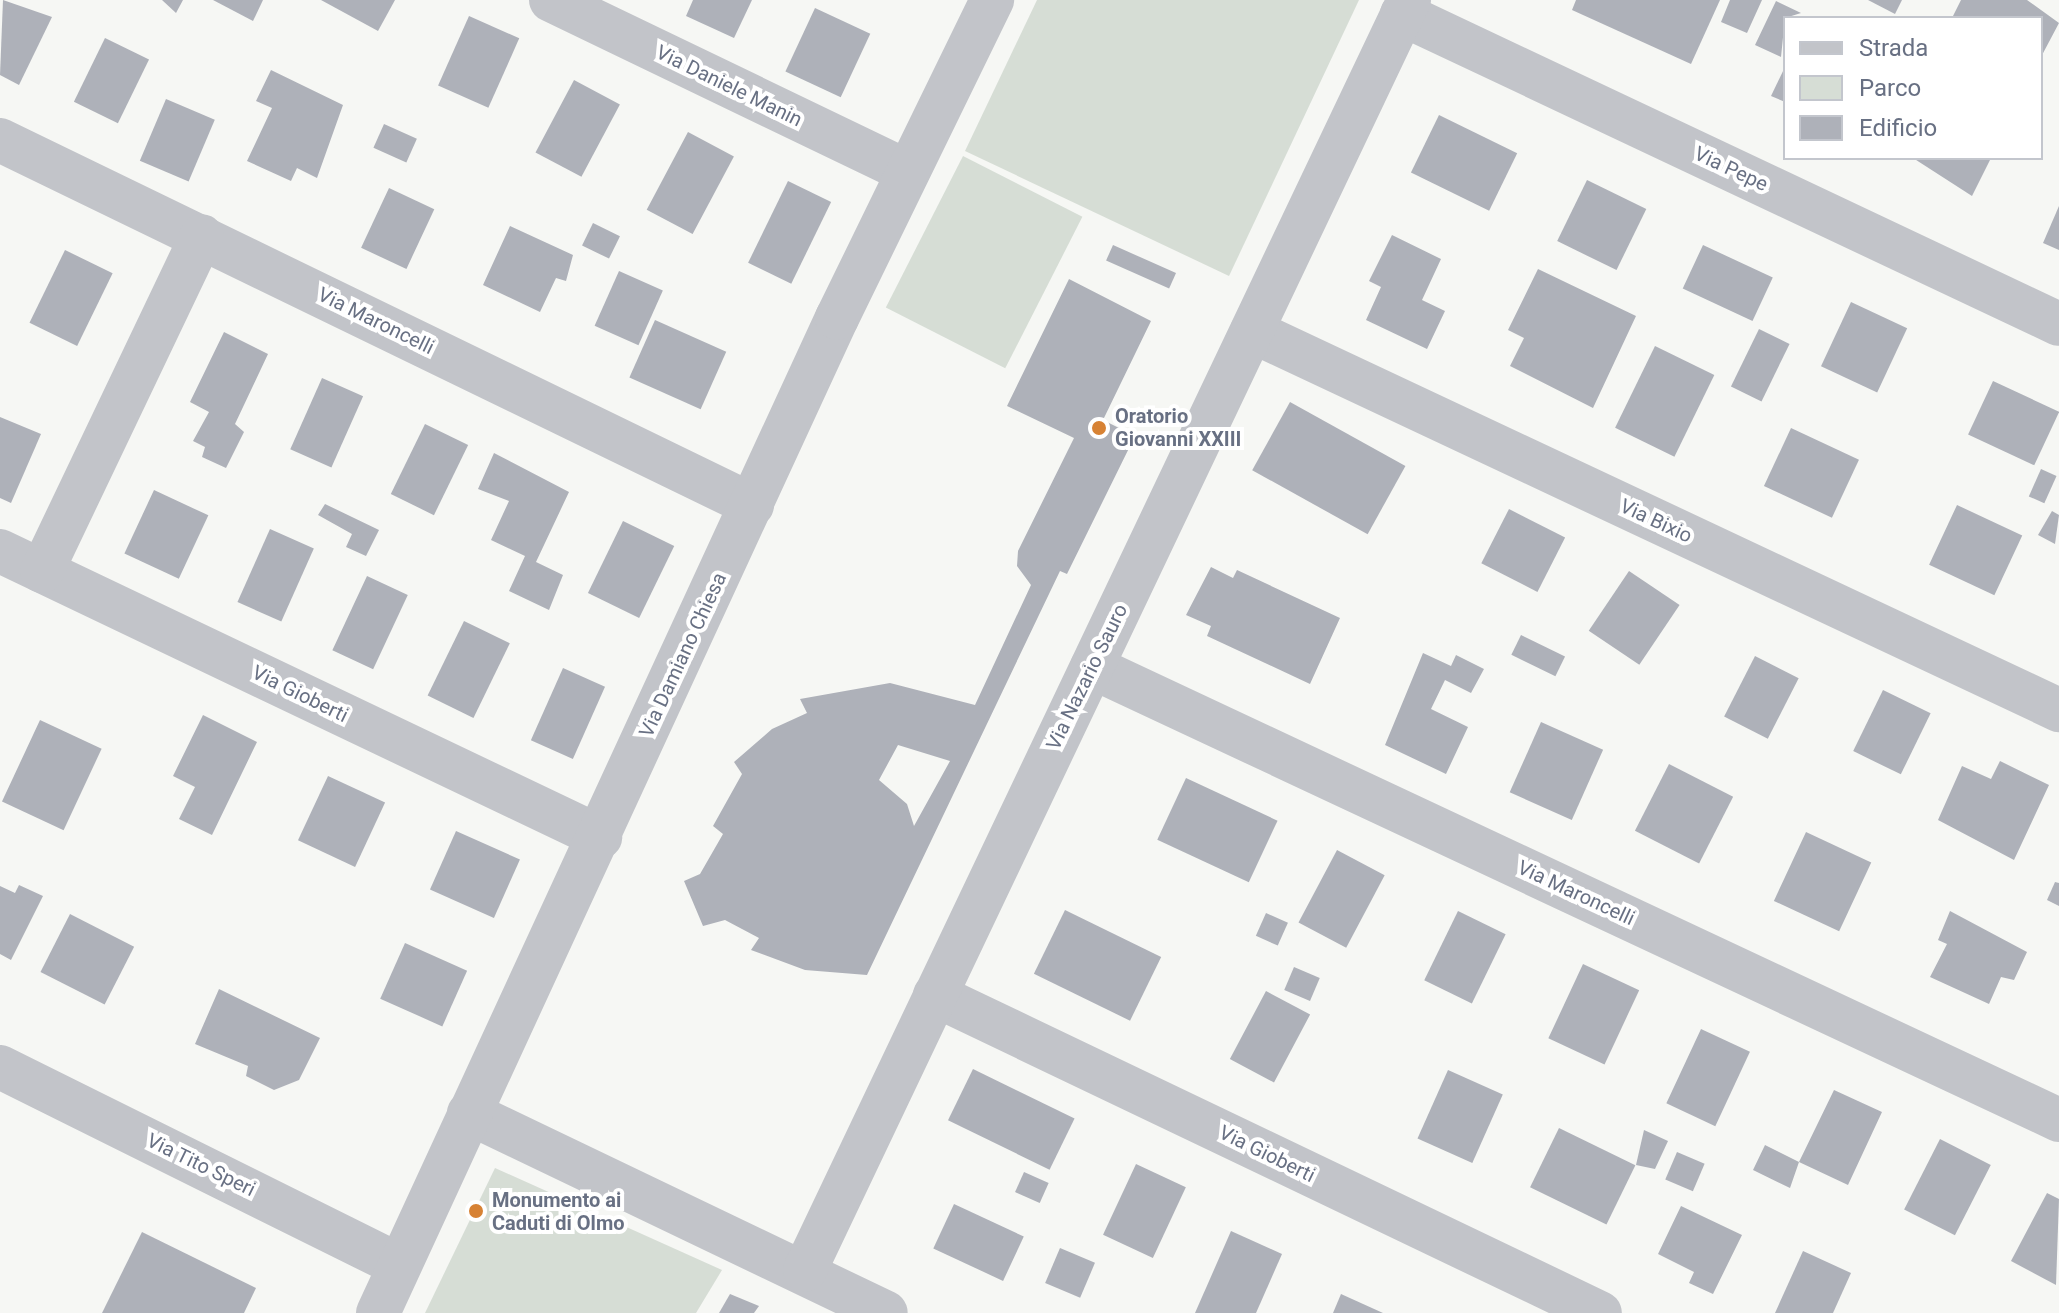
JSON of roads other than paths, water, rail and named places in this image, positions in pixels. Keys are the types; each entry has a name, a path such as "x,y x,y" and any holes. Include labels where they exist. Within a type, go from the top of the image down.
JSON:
{"street":[{"name":"Via Daniele Manin","path":"551,0 908,172"},
{"name":"Via Damiano Chiesa","path":"378,1313 752,505 992,0"},
{"name":"Via Pepe","path":"1406,7 2059,324"},
{"name":"Via Nazario Sauro","path":"805,1270 1406,7"},
{"name":"Via Maroncelli","path":"0,140 752,505"},
{"path":"42,571 202,236"},
{"name":"Via Bixio","path":"1252,331 2059,710"},
{"name":"Via Gioberti","path":"0,551 600,837"},
{"name":"Via Maroncelli","path":"1092,667 2059,1120"},
{"name":"Via Gioberti","path":"935,995 1600,1313"},
{"name":"Via Tito Speri","path":"0,1067 399,1265"},
{"path":"469,1113 805,1270 886,1313"}],"place":[{"name":"Oratorio Giovanni XXIII","path":"1099,428"},
{"name":"Monumento ai Caduti di Olmo","path":"476,1211"}]}
